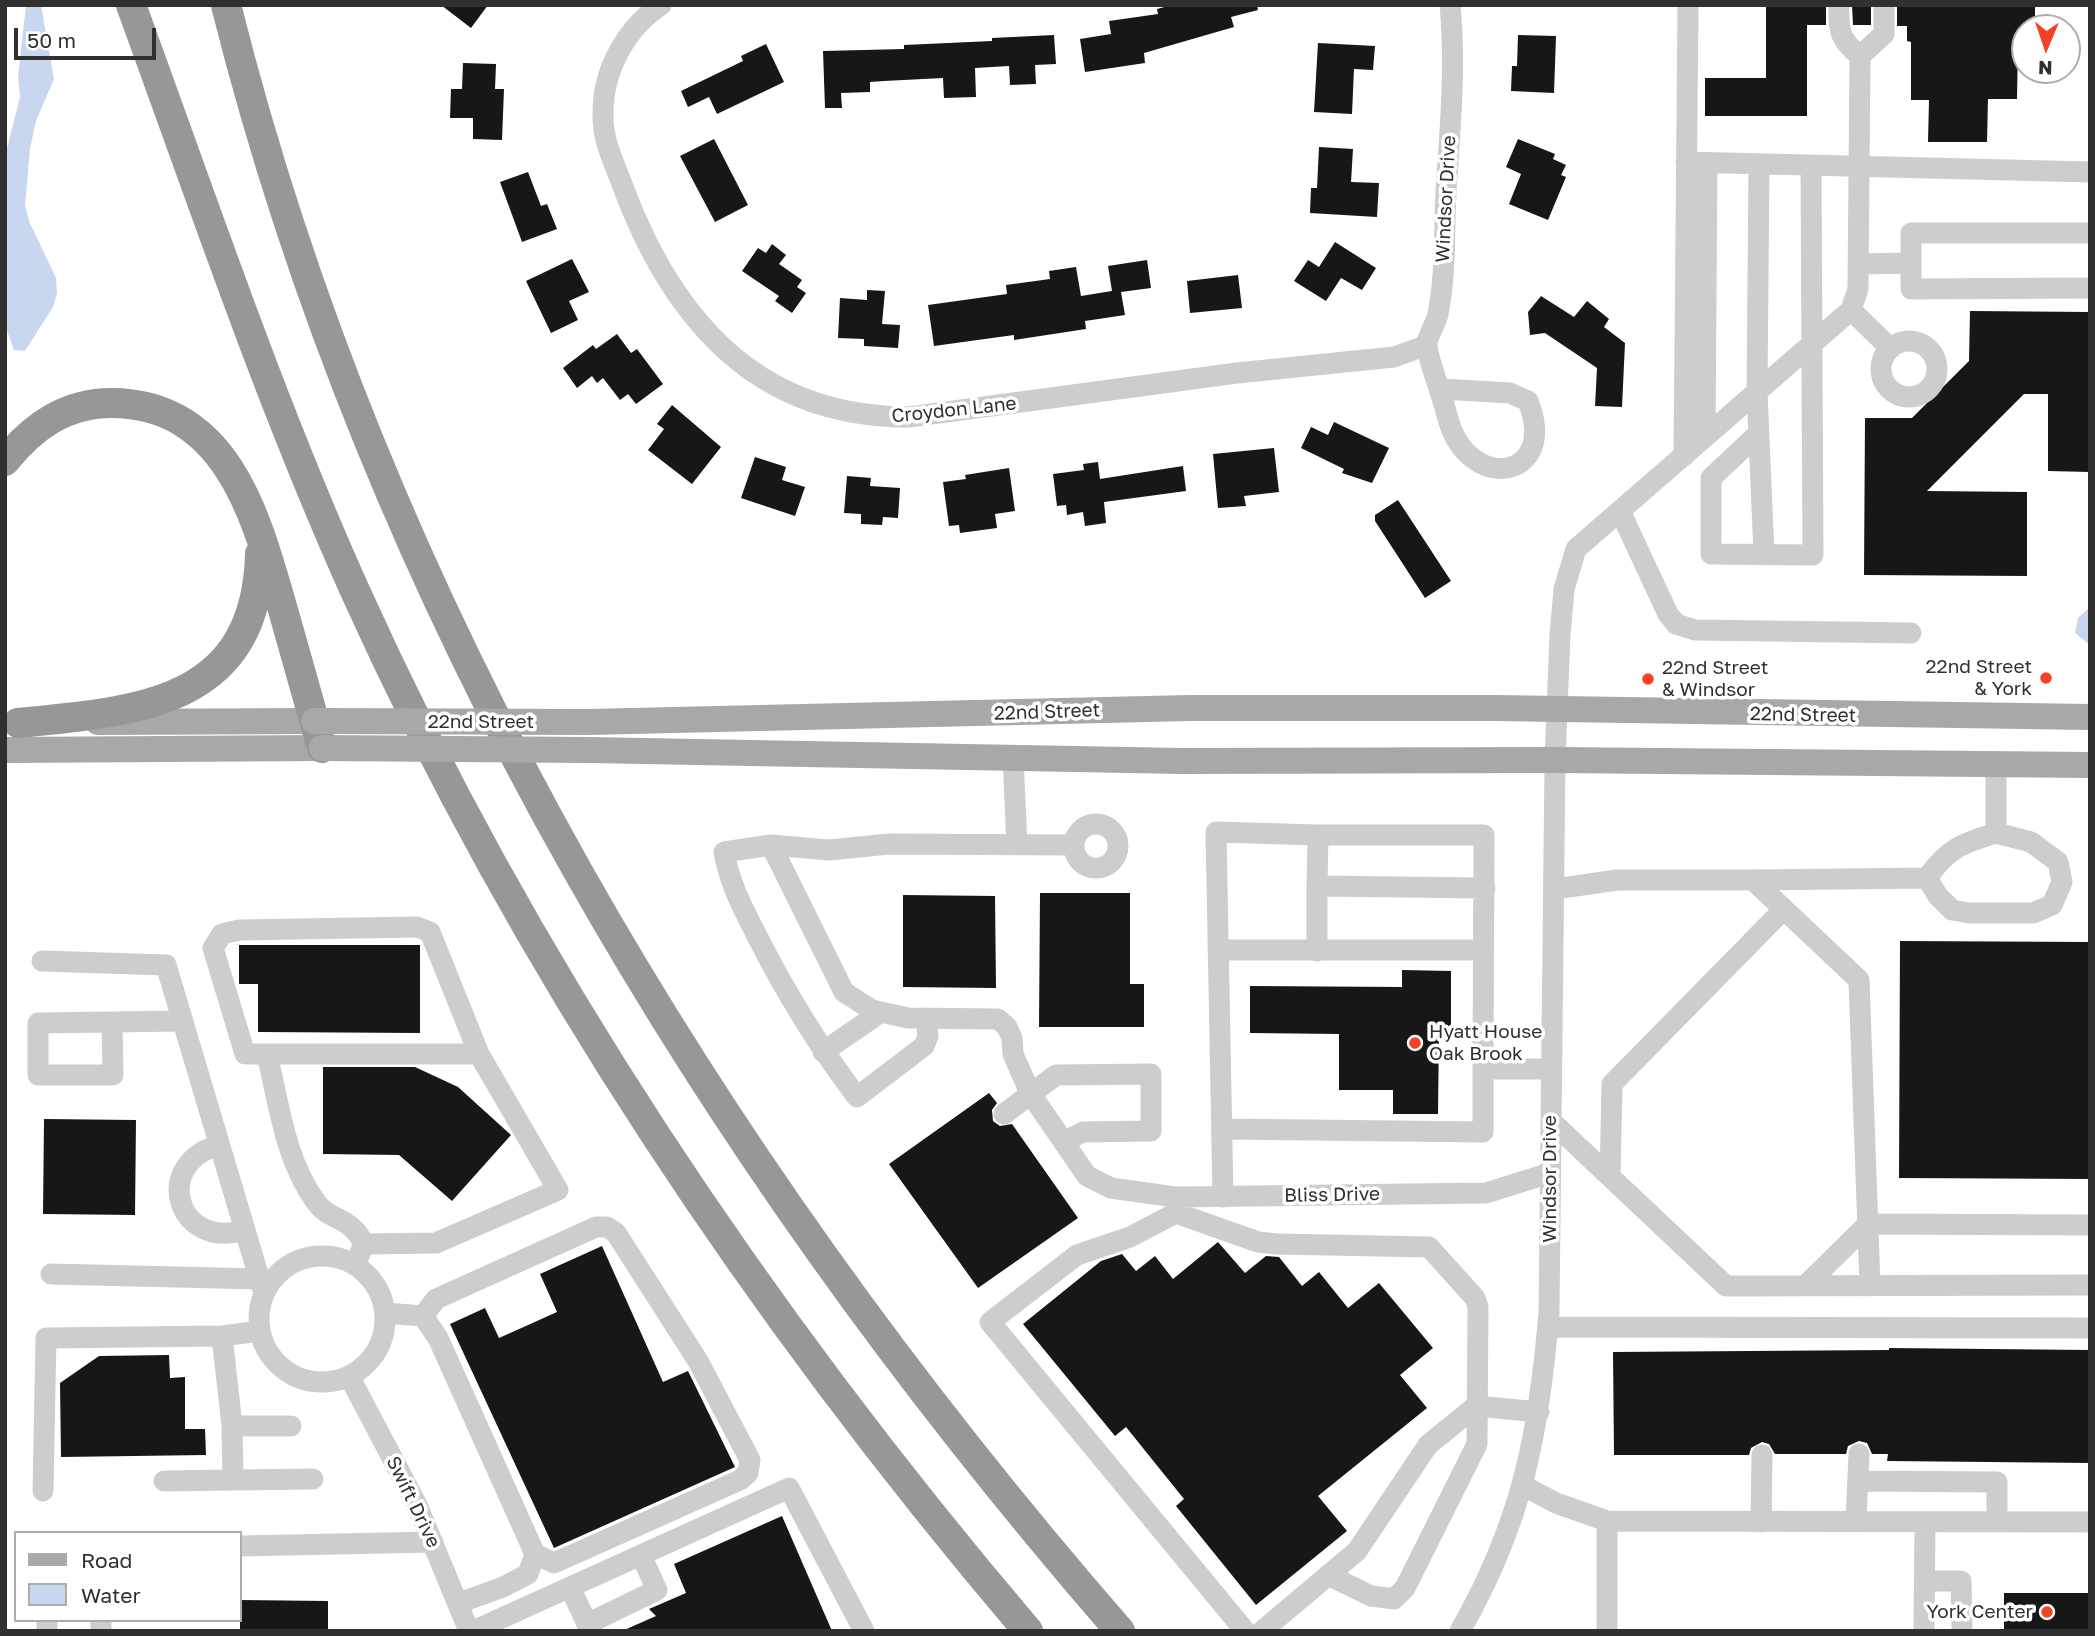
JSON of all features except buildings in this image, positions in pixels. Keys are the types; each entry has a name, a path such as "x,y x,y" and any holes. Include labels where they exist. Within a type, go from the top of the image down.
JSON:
{"highway":[{"path":"131,5 267,377 354,590 424,735 503,882 614,1067 736,1250 865,1429 1028,1631"},
{"path":"226,5 299,249 370,443 457,641 557,835 659,1006 803,1224 972,1453 1120,1631"},
{"path":"5,461 30,432 70,410 90,403 127,403 165,413 195,431 218,452 233,472 261,533 318,735"},
{"path":"11,723 85,716 146,705 191,687 218,670 236,649 248,625 260,568 261,533"}],"main road":[{"name":"22nd Street","path":"5,750 588,722 1190,708 2090,718"},
{"name":"22nd Street","path":"11,723 318,735 589,750 1182,761 1555,760 2090,765"}],"street":[{"name":"Croydon Lane","path":"661,5 641,18 618,53 608,76 603,111 611,157 632,215 663,275 711,337 744,365 794,395 823,406 862,415 909,417 1237,373 1394,357 1427,345"},
{"name":"Windsor Drive","path":"1427,345 1438,315 1444,245 1452,74 1450,5"},
{"path":"1688,5 1697,162 1705,437"},
{"path":"1839,5 1838,31 1843,43 1860,56"},
{"path":"1884,5 1884,34 1860,56 1858,289 1851,310 1890,348"},
{"path":"1697,162 2090,172"},
{"path":"1684,456 1697,162"},
{"path":"1759,164 1757,391 1764,554"},
{"path":"1758,434 1711,478 1711,554 1814,555 1811,166"},
{"path":"2090,233 1911,233 1912,289 2090,288"},
{"path":"1858,264 1911,263"},
{"name":"Windsor Drive","path":"1460,1631 1492,1569 1524,1486 1539,1412 1548,1326 1555,760 1564,589 1576,549 1851,310"},
{"path":"1427,345 1441,389 1458,442 1473,460 1488,468 1503,469 1528,455 1535,439 1535,419 1528,401 1510,393 1441,389"},
{"path":"1620,511 1668,614 1676,624 1695,630 1911,633"},
{"path":"1013,757 1017,845"},
{"path":"1996,765 1996,833"},
{"path":"1222,1129 1483,1132 1484,835 1216,832 1223,1197"},
{"path":"1996,833 2031,842 2058,862 2062,882 2052,905 2034,913 1969,913 1952,910 1938,897 1927,877 1942,856 1965,842 1996,833"},
{"path":"1317,951 1318,835"},
{"path":"926,1018 928,1037 924,1046 857,1097 823,1052 774,971 728,878 724,852 771,845 829,850 890,844 1074,845"},
{"path":"771,845 844,992 872,1010 881,1012 926,1018 998,1019 1007,1027 1013,1054 1030,1093 1065,1142 1083,1132 1150,1131 1151,1074 1056,1075 1030,1093 1004,1114"},
{"path":"1555,889 1617,880 1927,877"},
{"path":"1753,880 1859,980 1870,1286"},
{"path":"1317,886 1485,888"},
{"path":"1610,1176 1612,1084 1784,909"},
{"path":"364,1244 436,1243 558,1190 479,1054 430,932 417,927 239,930 222,934 213,948 246,1054 479,1054"},
{"path":"1219,950 1483,950"},
{"path":"42,961 166,965 262,1287 260,1331 267,1349 278,1364 294,1375 312,1381 331,1381 349,1376 365,1365 377,1350 384,1332 385,1313 376,1285 355,1265 335,1257 303,1259 293,1263 262,1287 51,1274"},
{"path":"823,1052 881,1012"},
{"path":"112,1022 183,1021"},
{"path":"267,1054 297,1173 319,1206 355,1227 364,1244"},
{"path":"1483,1069 1551,1069"},
{"path":"1551,1121 1726,1286 2090,1285"},
{"name":"Bliss Drive","path":"1065,1142 1087,1176 1111,1188 1176,1205 1223,1197 1486,1193 1550,1173"},
{"path":"219,1144 193,1156 184,1168 179,1196 191,1221 217,1235 245,1230"},
{"path":"1245,1631 990,1322 1077,1255 1130,1237 1176,1205 1268,1243 1429,1247 1475,1298 1478,1307 1477,1444 1405,1588 1394,1599 1371,1596 1328,1575"},
{"path":"1805,1286 1868,1224 2090,1225"},
{"path":"596,1227 607,1227 616,1233 698,1361 750,1460 748,1473 740,1480 554,1563 535,1554 438,1338 423,1316 436,1299 596,1227"},
{"path":"355,1265 364,1244"},
{"path":"385,1313 423,1316"},
{"path":"1548,1326 2090,1328"},
{"path":"43,1492 46,1338 222,1336 260,1331"},
{"path":"222,1336 232,1426 233,1480"},
{"name":"Swift Drive","path":"349,1376 433,1542 471,1631"},
{"path":"1262,1631 1357,1550 1427,1445 1476,1406 1539,1412"},
{"path":"232,1426 290,1426"},
{"path":"1856,1521 1860,1454"},
{"path":"1761,1522 1762,1455"},
{"path":"164,1481 313,1479"},
{"path":"1858,1481 1997,1482 1997,1522"},
{"path":"1524,1486 1556,1503 1606,1521 2090,1522"},
{"path":"471,1631 789,1488 864,1631"},
{"path":"1606,1521 1607,1631"},
{"path":"1924,1631 1925,1522"},
{"path":"242,1546 433,1542"},
{"path":"459,1603 503,1587 528,1574 535,1554"},
{"path":"570,1587 587,1624 657,1590 641,1555"},
{"path":"1925,1581 1961,1581 1962,1631"}],"water":[{"path":"26,5 41,5 54,79 36,121 30,149 25,205 29,221 56,278 57,293 53,307 25,351 14,350 5,325 5,156 20,97 18,76"},
{"path":"2090,607 2090,645 2075,633 2078,618"}],"place":[{"name":"22nd Street & York","path":"2046,678"},
{"name":"22nd Street & Windsor","path":"1648,679"},
{"name":"Hyatt House Oak Brook","path":"1415,1043"},
{"name":"York Center","path":"2047,1612"}]}
